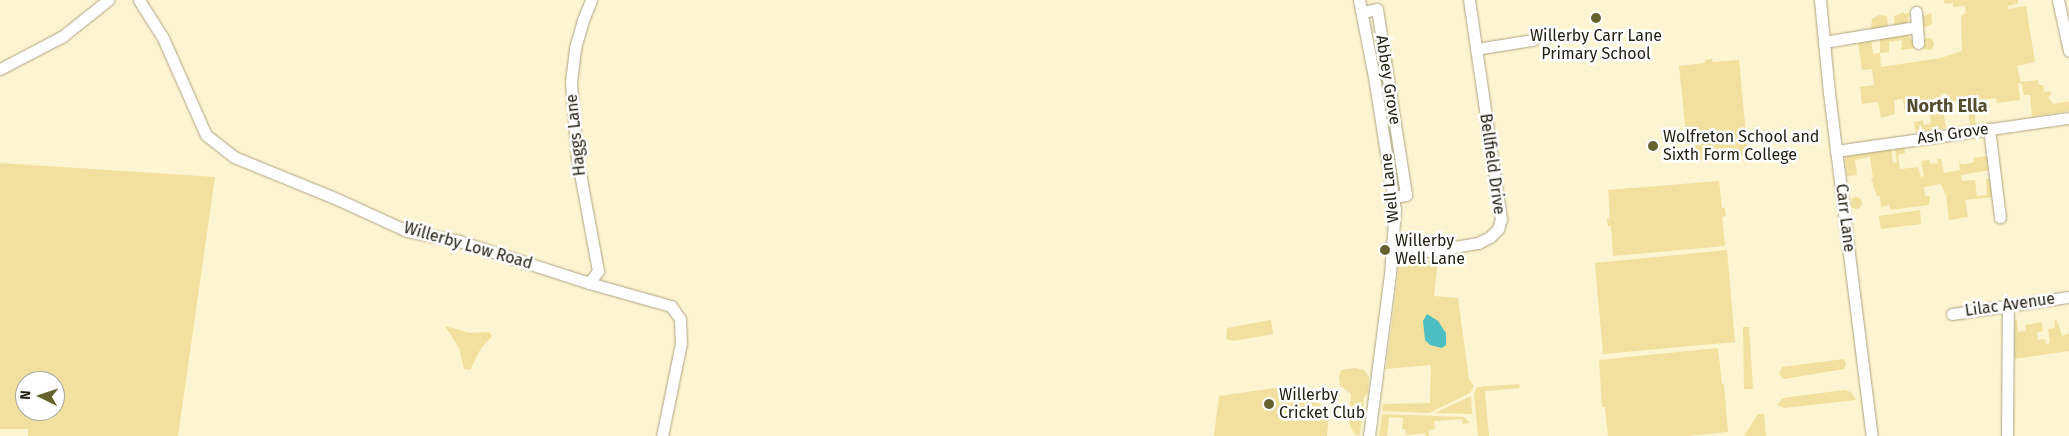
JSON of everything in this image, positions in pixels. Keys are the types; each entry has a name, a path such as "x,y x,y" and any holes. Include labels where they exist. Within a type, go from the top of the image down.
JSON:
{"street":[{"path":"0,69 63,36 108,0"},
{"name":"Willerby Low Road","path":"139,0 163,38 206,135 234,157 337,199 407,231 459,241 589,283 671,306 680,319 680,344 662,436"},
{"name":"Haggs Lane","path":"591,0 575,48 571,82 577,157 598,271 612,290"},
{"name":"Well Lane","path":"1359,0 1394,197 1392,250 1369,436"},
{"name":"Bellfield Drive","path":"1392,250 1430,251 1478,243 1490,237 1498,229 1501,219 1501,207 1469,0"},
{"name":"Carr Lane","path":"1820,0 1836,150 1872,436"},
{"path":"2058,0 2069,51"},
{"name":"Abbey Grove","path":"1362,12 1377,9 1406,199 1394,197"},
{"path":"1916,12 1918,43"},
{"path":"1824,42 1916,27"},
{"path":"1476,49 1532,40"},
{"name":"Ash Grove","path":"1836,150 2069,118"},
{"path":"1989,129 2000,217"},
{"path":"589,283 598,271"},
{"name":"Lilac Avenue","path":"1952,314 2069,297"},
{"path":"2007,436 2008,306"}],"shaded area":[{"path":"1944,0 2018,0 2018,3 2008,6 2008,9 2026,6 2035,62 2017,66 2021,82 2038,80 2039,85 2043,85 2044,92 2050,91 2051,95 2048,97 2053,104 2069,101 2069,111 2032,117 2030,95 2024,95 2022,84 2018,83 2020,100 1997,103 1996,98 1973,101 1976,125 1970,126 1968,112 1965,112 1964,107 1960,108 1959,101 1948,101 1946,93 1941,94 1946,128 1916,133 1914,122 1923,120 1924,125 1931,123 1929,109 1905,114 1903,99 1894,100 1895,114 1881,118 1878,102 1862,104 1860,87 1874,85 1872,69 1862,70 1858,42 1871,40 1873,54 1880,53 1881,67 1941,58 1962,51 1961,16 1966,13 1965,6 1953,7 1953,3 1945,4"},
{"path":"1904,12 1904,14 1910,13 1907,22 1895,26 1894,16"},
{"path":"1931,13 1932,24 1923,28 1922,17"},
{"path":"1879,15 1887,16 1888,27 1871,30 1872,19"},
{"path":"1908,35 1916,48 1901,50 1902,40 1889,42 1889,52 1880,53 1880,39"},
{"path":"1930,38 1933,39 1933,49 1926,50 1923,49 1922,42 1923,39"},
{"path":"1712,59 1713,62 1739,60 1748,155 1723,158 1723,161 1715,161 1715,158 1689,161 1679,66 1705,63 1705,60"},
{"path":"1904,146 1905,153 1898,155 1900,169 1918,167 1921,177 1924,176 1921,161 1929,160 1930,164 1938,163 1937,159 1941,159 1944,173 1960,170 1959,160 1961,164 1968,164 1974,162 1974,158 1988,156 1990,170 1961,175 1962,181 1975,180 1977,196 1987,195 1986,179 1991,179 1994,197 1965,200 1968,217 1949,220 1946,196 1941,184 1924,187 1925,196 1930,196 1929,205 1890,210 1889,205 1881,207 1880,196 1877,196 1871,178 1873,178 1870,157 1855,160 1857,175 1847,176 1845,159 1848,155 1891,148 1893,163 1897,162 1895,148"},
{"path":"0,163 215,177 178,436 28,436 28,429 0,429"},
{"path":"1719,181 1722,208 1725,208 1726,216 1722,217 1725,246 1613,256 1611,226 1608,226 1607,219 1610,218 1608,190"},
{"path":"1856,197 1862,203 1856,209 1850,203"},
{"path":"1920,210 1921,224 1881,229 1879,216"},
{"path":"1727,250 1735,342 1603,354 1595,263"},
{"path":"1438,259 1434,296 1458,298 1469,379 1474,386 1470,393 1429,413 1382,411 1383,404 1430,403 1431,365 1386,369 1399,266"},
{"path":"1271,320 1273,334 1233,341 1226,339 1227,328"},
{"path":"2015,320 2017,320 2018,332 2026,331 2025,325 2042,322 2043,331 2037,332 2038,340 2045,339 2046,344 2050,343 2048,329 2055,328 2054,321 2057,320 2062,336 2069,333 2069,351 2013,359"},
{"path":"445,326 470,333 489,332 492,336 480,350 470,370 464,369 459,348"},
{"path":"1743,327 1749,327 1753,389 1744,389"},
{"path":"1718,348 1722,384 1724,384 1728,432 1688,436 1608,436 1605,407 1602,407 1599,360"},
{"path":"1844,359 1846,363 1844,369 1784,379 1779,374 1782,367"},
{"path":"1355,368 1364,370 1369,377 1368,392 1364,398 1360,435 1355,435 1351,428 1349,421 1351,394 1340,385 1339,377 1341,370"},
{"path":"1519,384 1520,388 1485,391 1489,436 1478,436 1474,394 1477,387"},
{"name":"Willerby Cricket Club","path":"1297,385 1329,412 1327,436 1214,436 1219,396"},
{"path":"1844,390 1851,392 1856,400 1784,408 1777,405 1783,398"},
{"path":"1471,396 1472,414 1435,413"},
{"path":"1382,414 1464,417 1470,423 1463,424 1462,419 1434,421 1435,429 1429,430 1429,436 1426,436 1425,433 1406,435 1405,429 1402,429 1403,418 1389,417 1387,436 1379,436"},
{"path":"1758,414 1764,414 1766,436 1744,436"}],"water":[{"path":"1427,314 1438,321 1446,333 1446,345 1442,348 1430,345 1425,340 1423,321"}],"place":[{"name":"Willerby Carr Lane Primary School","path":"1596,18"},
{"name":"Wolfreton School and Sixth Form College","path":"1653,146"},
{"name":"Willerby Well Lane","path":"1385,250"},
{"name":"Willerby Cricket Club","path":"1269,404"}],"district":[{"name":"North Ella","path":"1947,106"}]}
